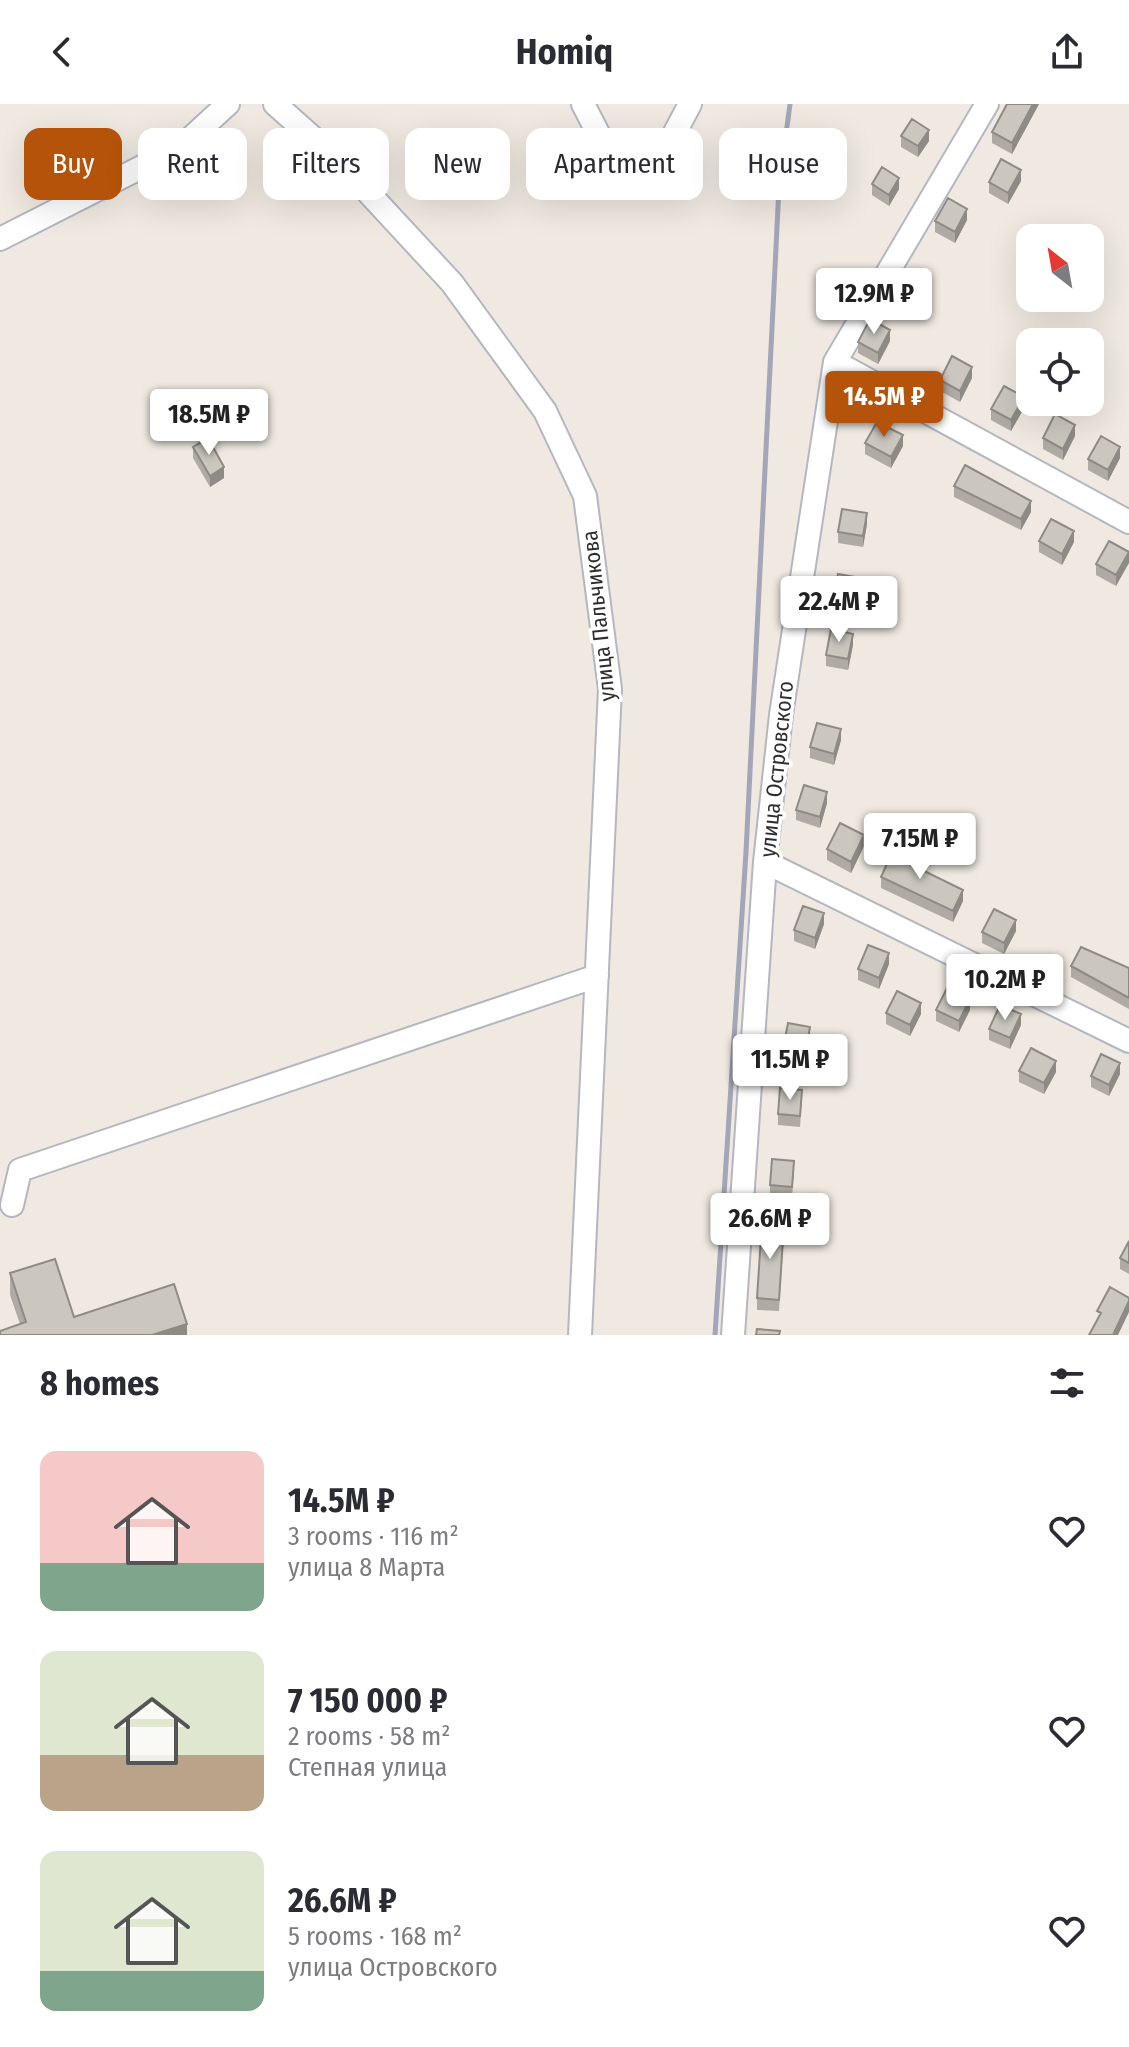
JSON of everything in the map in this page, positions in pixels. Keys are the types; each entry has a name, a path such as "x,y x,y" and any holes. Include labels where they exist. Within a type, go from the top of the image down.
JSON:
{"street":[{"path":"0,239 181,147 228,104"},
{"name":"улица Пальчикова","path":"275,104 339,161 452,283 545,411 585,496 610,689 580,1335"},
{"path":"583,104 602,141 635,173 671,140 690,104"},
{"name":"улица Островского","path":"733,1335 765,862 781,715 835,362 987,104"},
{"path":"835,362 1129,522"},
{"path":"765,862 1129,1041"},
{"path":"12,1205 20,1170 597,976"}],"building":[{"path":"1007,104 1033,104 1012,143 992,132"},
{"path":"912,119 929,130 918,146 901,136"},
{"path":"1001,159 1021,170 1008,193 989,182"},
{"path":"882,167 899,178 889,195 872,184"},
{"path":"948,198 967,209 955,232 935,221"},
{"path":"900,269 920,280 907,303 887,292"},
{"path":"870,319 890,330 878,353 858,342"},
{"path":"952,356 972,367 960,391 940,380"},
{"path":"1004,386 1016,393 1016,411 1011,420 991,409"},
{"path":"1054,416 1075,425 1063,449 1043,438"},
{"path":"877,422 903,435 891,457 865,443"},
{"path":"1101,436 1120,447 1108,470 1088,459"},
{"path":"208,438 224,467 210,476 193,447"},
{"path":"965,465 1031,501 1021,519 954,486"},
{"path":"842,509 867,513 863,536 838,532"},
{"path":"1051,519 1074,531 1062,554 1039,541"},
{"path":"1109,541 1129,552 1116,575 1096,564"},
{"path":"838,574 861,578 855,604 833,600"},
{"path":"831,629 853,634 848,659 826,655"},
{"path":"817,723 841,729 834,754 810,747"},
{"path":"804,785 827,792 820,817 796,810"},
{"path":"840,823 864,835 851,862 827,849"},
{"path":"893,850 918,862 916,867 963,890 953,911 881,877"},
{"path":"803,906 824,913 815,938 794,930"},
{"path":"994,909 1016,920 1004,943 982,932"},
{"path":"868,945 889,953 879,978 858,969"},
{"path":"1081,947 1129,968 1129,998 1071,966"},
{"path":"947,988 970,999 959,1021 936,1010"},
{"path":"897,991 921,1003 910,1025 886,1013"},
{"path":"1000,1005 1021,1014 1010,1038 989,1029"},
{"path":"788,1023 810,1027 805,1053 783,1049"},
{"path":"1031,1048 1056,1061 1044,1083 1019,1071"},
{"path":"1101,1054 1120,1063 1109,1085 1091,1076"},
{"path":"780,1088 802,1090 800,1116 778,1114"},
{"path":"772,1159 794,1161 792,1187 770,1185"},
{"path":"762,1222 784,1224 779,1300 757,1298"},
{"path":"1129,1241 1129,1263 1120,1258"},
{"path":"55,1259 74,1317 174,1284 187,1324 152,1335 0,1335 0,1331 26,1322 10,1273"},
{"path":"1110,1287 1129,1298 1129,1301 1113,1335 1089,1335 1101,1313 1097,1311"},
{"path":"757,1329 780,1331 779,1335 756,1335"}],"railway":[{"path":"715,1335 746,852 779,187 790,104"}]}
